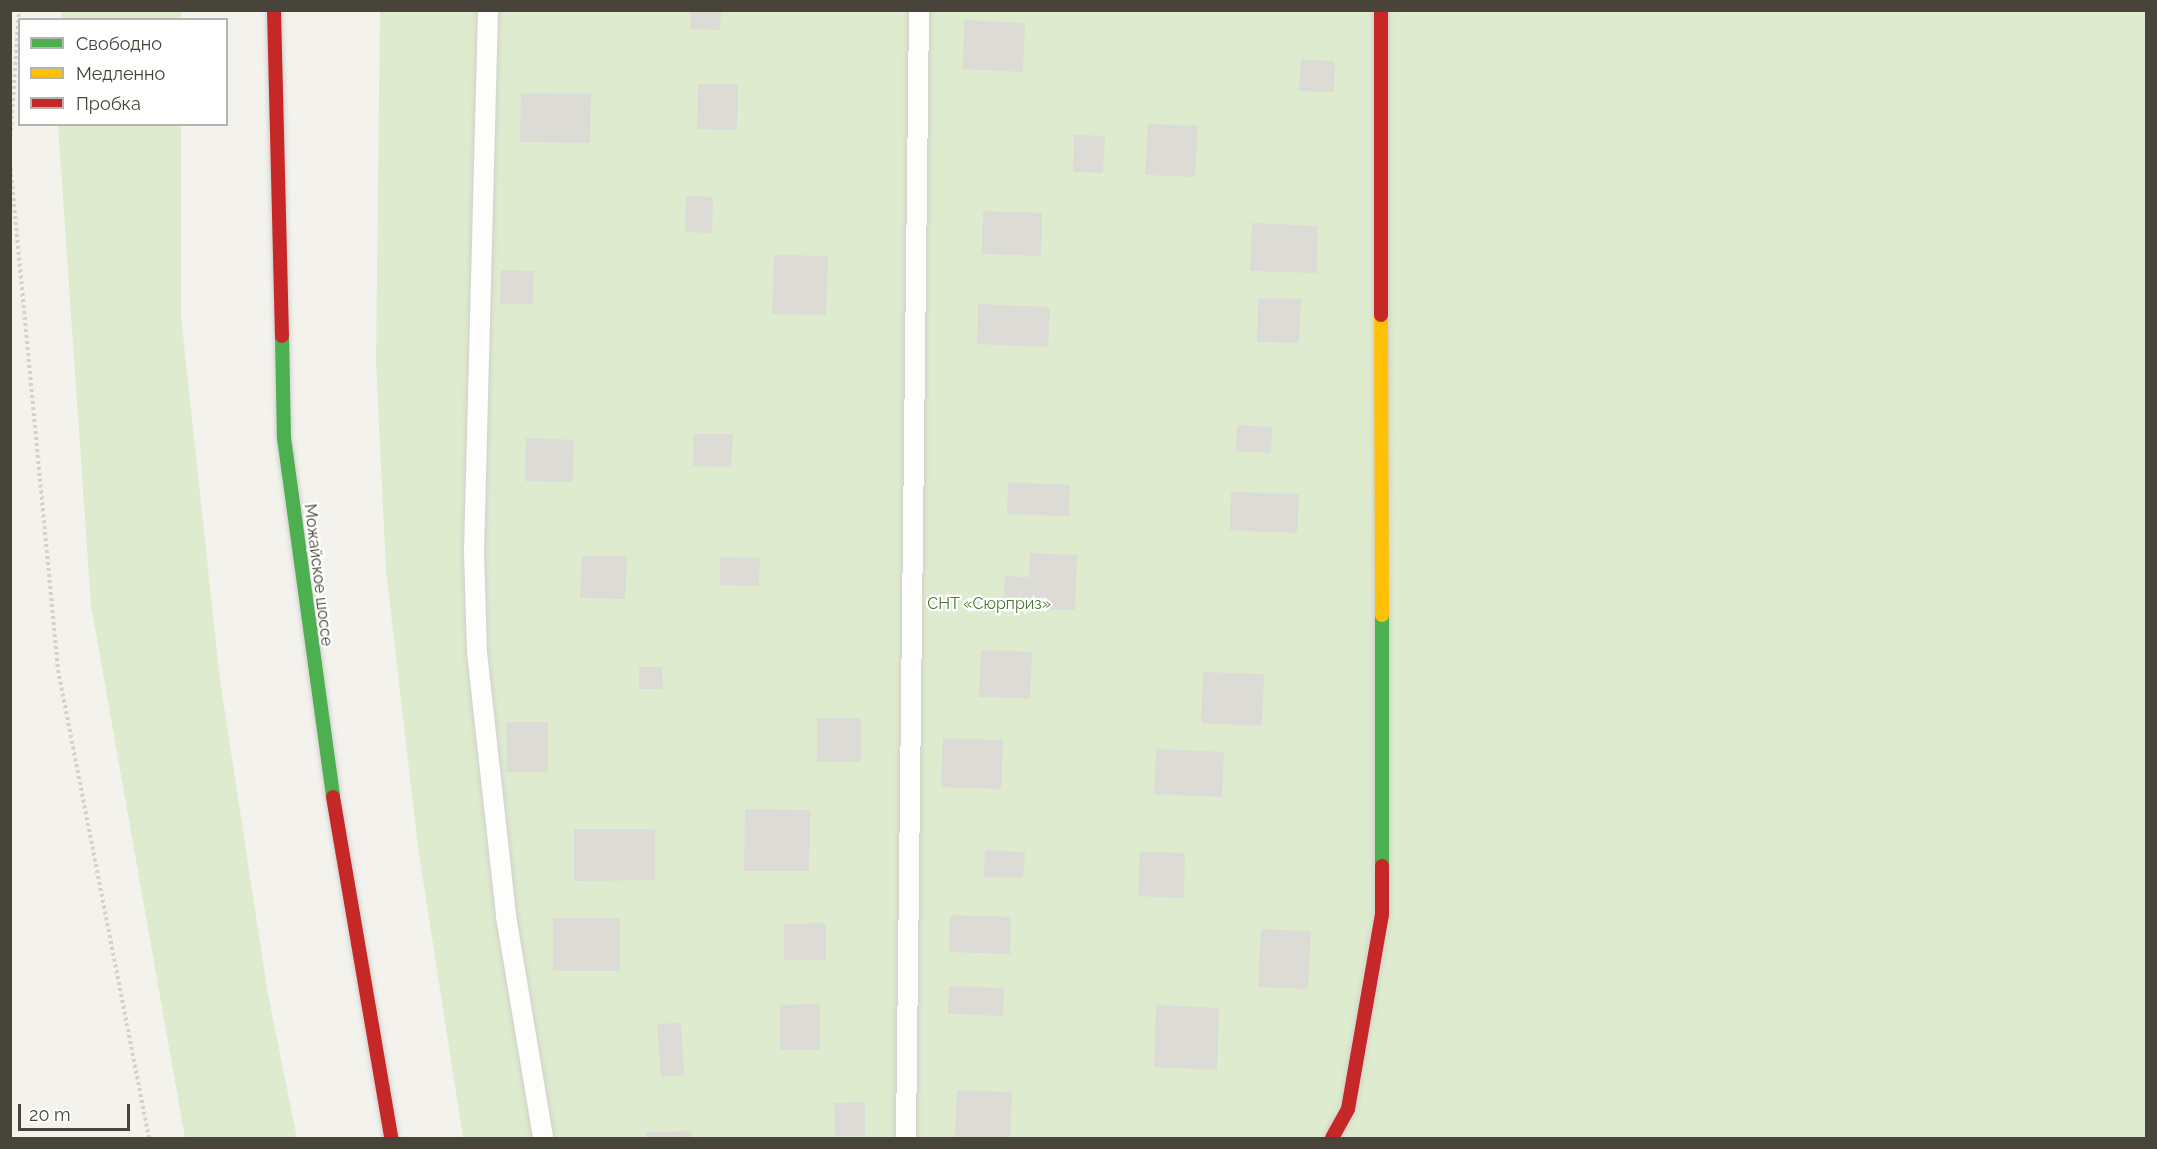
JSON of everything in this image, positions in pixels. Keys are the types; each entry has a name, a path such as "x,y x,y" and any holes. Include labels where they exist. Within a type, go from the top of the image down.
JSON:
{"main road":[{"name":"Можайское шоссе","path":"274,10 284,438 338,836 391,1138"},
{"path":"1332,1138 1348,1109 1382,915 1381,10"}],"lane":[{"path":"488,10 474,551 477,652 506,916 543,1138"},
{"path":"906,1138 919,10"}],"path":[{"path":"10,143 18,25"},
{"path":"10,162 58,670 149,1138"}],"green space":[{"path":"61,11 181,11 181,18 61,18"},
{"name":"СНТ «Сюрприз»","path":"380,11 2146,11 2146,1138 463,1138 418,847 386,570 376,362"},
{"path":"58,126 181,126 181,316 220,680 268,994 297,1138 185,1138 91,605"}],"building":[{"path":"691,10 721,10 720,30 690,29"},
{"path":"964,20 1025,23 1023,72 963,69"},
{"path":"1301,60 1335,61 1334,92 1299,91"},
{"path":"698,84 738,84 737,130 697,129"},
{"path":"521,93 591,94 590,143 520,142"},
{"path":"1148,124 1198,126 1195,177 1145,175"},
{"path":"1074,135 1105,136 1103,173 1073,172"},
{"path":"686,196 713,197 712,233 685,232"},
{"path":"983,211 1042,213 1041,256 982,254"},
{"path":"1252,223 1318,226 1317,273 1250,271"},
{"path":"774,255 828,256 826,315 772,314"},
{"path":"501,270 534,271 533,304 500,304"},
{"path":"1258,298 1301,299 1299,343 1257,342"},
{"path":"978,304 1050,307 1048,347 977,344"},
{"path":"1237,425 1272,427 1271,453 1236,451"},
{"path":"694,434 733,434 731,467 693,466"},
{"path":"526,438 574,440 573,482 525,481"},
{"path":"1008,482 1070,485 1069,516 1007,514"},
{"path":"1231,492 1299,494 1297,533 1230,530"},
{"path":"1030,553 1077,555 1075,610 1003,608 1005,576 1029,577"},
{"path":"582,556 627,556 625,599 580,598"},
{"path":"720,557 760,558 759,586 720,585"},
{"path":"981,650 1032,652 1030,698 979,697"},
{"path":"639,667 662,667 663,689 639,689"},
{"path":"1203,672 1264,674 1262,726 1201,723"},
{"path":"817,718 861,718 861,762 817,762"},
{"path":"506,722 548,722 548,772 507,772"},
{"path":"943,738 1003,740 1001,789 941,787"},
{"path":"1156,749 1224,752 1222,797 1154,794"},
{"path":"745,809 810,810 809,871 744,871"},
{"path":"574,829 655,829 655,880 574,881"},
{"path":"985,850 1025,852 1023,878 984,877"},
{"path":"1140,852 1185,853 1184,898 1138,896"},
{"path":"950,915 1011,917 1010,954 949,952"},
{"path":"553,918 620,918 620,971 553,971"},
{"path":"826,923 826,960 784,960 784,924"},
{"path":"1261,929 1311,931 1308,989 1258,987"},
{"path":"949,986 1004,988 1003,1016 948,1014"},
{"path":"820,1004 820,1050 780,1050 780,1005"},
{"path":"1156,1005 1219,1008 1217,1070 1154,1067"},
{"path":"681,1023 684,1075 661,1077 657,1024"},
{"path":"957,1090 1012,1092 1010,1138 955,1137"},
{"path":"865,1102 865,1136 835,1136 834,1103"},
{"path":"692,1131 692,1138 646,1138 646,1132"}],"traffic: fast":[{"path":"282,336 284,438 333,797"},
{"path":"1382,615 1382,866"}],"traffic: slow":[{"path":"1381,315 1382,615"}],"traffic: jam":[{"path":"274,10 282,336"},
{"path":"1381,10 1381,315"},
{"path":"333,797 391,1138"},
{"path":"1332,1138 1348,1109 1382,915 1382,866"}]}
